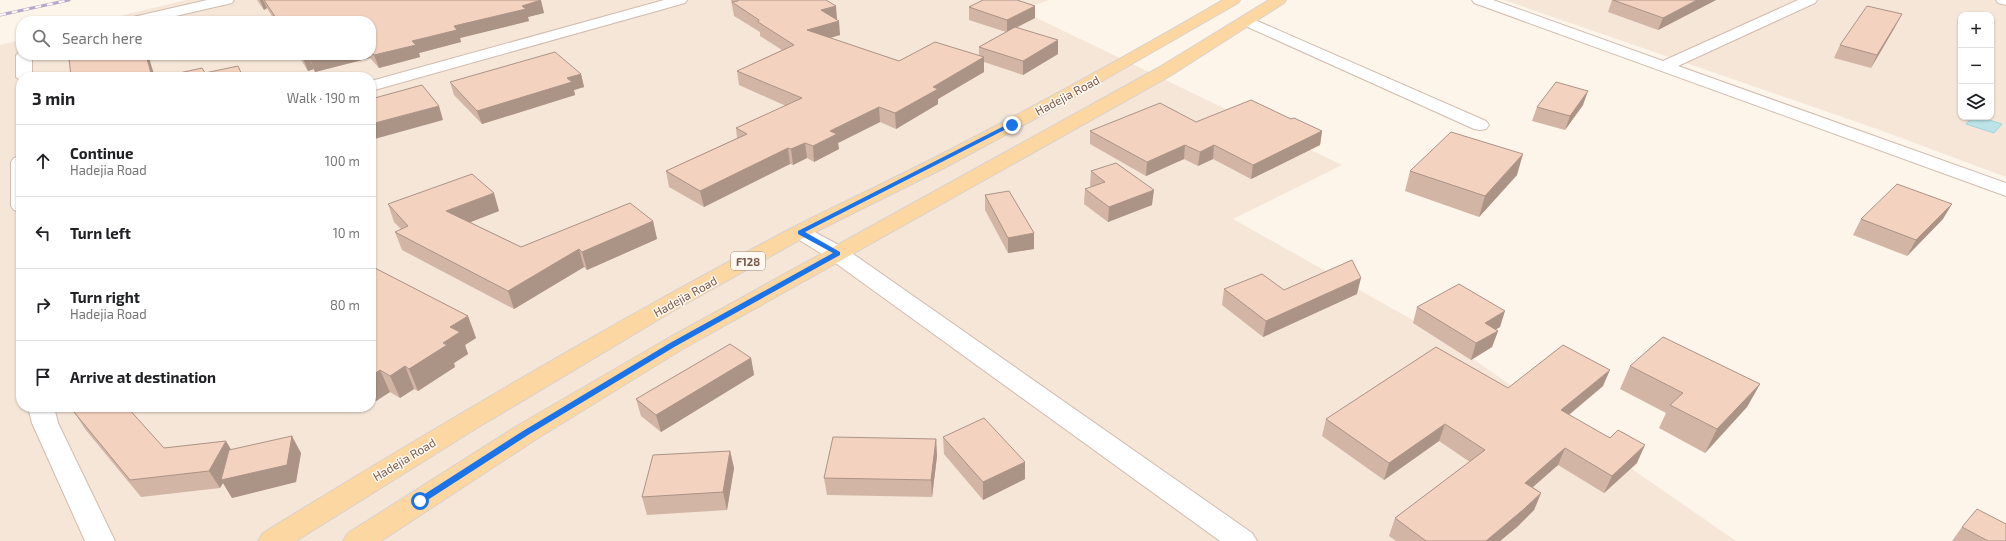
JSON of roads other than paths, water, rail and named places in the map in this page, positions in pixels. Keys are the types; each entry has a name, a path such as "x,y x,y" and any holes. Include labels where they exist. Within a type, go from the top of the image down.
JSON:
{"main road":[{"name":"Hadejia Road","path":"273,541 401,460 530,384 800,232 1070,94 1151,49 1233,0"},
{"path":"358,541 526,433 666,348 1164,72 1279,0"}],"street":[{"path":"156,16 227,0"},
{"path":"376,85 680,0"},
{"path":"1479,0 2006,190"},
{"path":"1663,66 1810,0"},
{"path":"1246,21 1480,125"},
{"path":"24,60 24,72"},
{"path":"800,232 838,254 1242,541"},
{"path":"42,412 45,423 100,541"}],"water":[{"path":"1970,120 1989,120 2002,124 1994,133 1966,124"}],"railway":[{"path":"0,15 69,0"}]}
